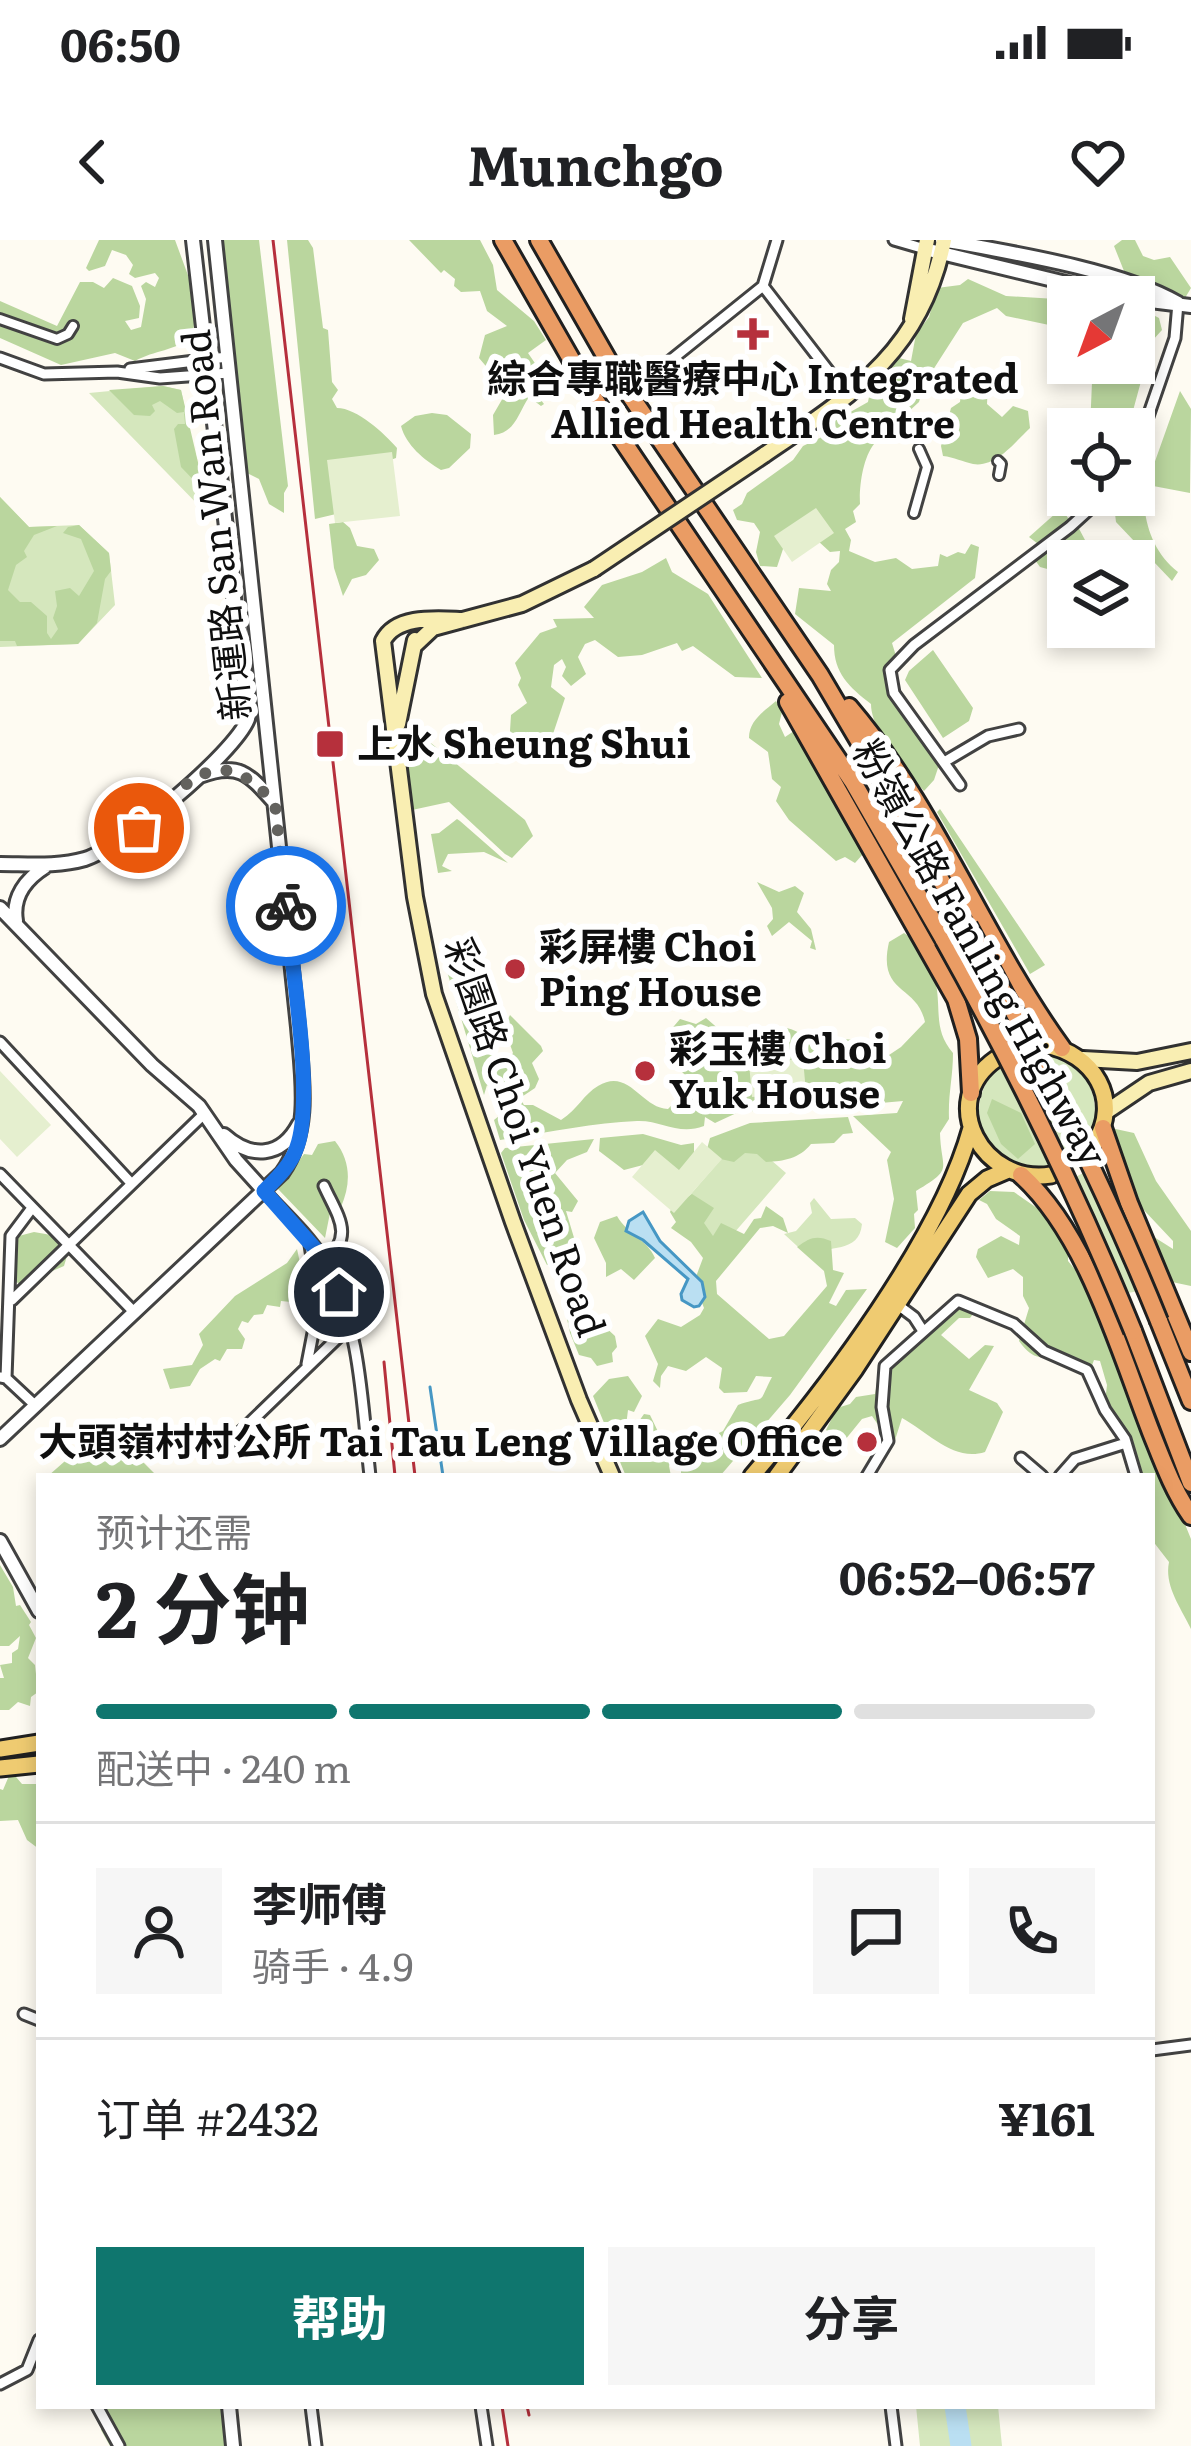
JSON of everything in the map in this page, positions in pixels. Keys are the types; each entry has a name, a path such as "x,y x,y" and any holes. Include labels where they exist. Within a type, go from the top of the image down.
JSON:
{"highway":[{"name":"粉嶺公路 Fanling Highway","path":"543,240 617,376 820,675 968,926 1085,1153 1191,1401"},
{"name":"粉嶺公路 Fanling Highway","path":"503,243 591,394 853,782 944,940 1044,1130 1133,1331 1191,1483"},
{"path":"771,664 812,751 956,1000 968,1039 971,1093"},
{"path":"820,675 884,748 1053,1046"},
{"path":"1101,1128 1191,1352"},
{"path":"1015,1173 1063,1221 1170,1481 1191,1516"}],"main road":[{"path":"462,620 428,619 397,627 386,633 384,649 401,659 433,628 522,604 594,569 868,380 910,330 932,290 943,243"},
{"path":"910,330 926,244"},
{"path":"397,627 409,630 415,647"},
{"name":"彩園路 Choi Yuen Road","path":"395,741 415,647"},
{"name":"彩園路 Choi Yuen Road","path":"384,649 414,890 434,994 513,1222 611,1473"},
{"path":"1053,1046 1083,1059 1137,1062 1191,1052"},
{"path":"754,1473 815,1400 952,1184 971,1128 971,1093 977,1078 996,1059"},
{"path":"1083,1059 1100,1082 1101,1128"},
{"path":"1101,1128 1149,1083 1191,1071"},
{"path":"971,1128 983,1151 1015,1173"},
{"path":"779,1473 969,1195 987,1179 1015,1173 1051,1175"},
{"path":"0,1749 36,1743"},
{"path":"0,1768 36,1764"}],"street":[{"name":"新運路 San Wan Road","path":"194,240 248,697 244,728 194,779"},
{"name":"新運路 San Wan Road","path":"0,1439 264,1191 291,1161 301,1132 300,1045 215,240"},
{"path":"661,368 764,286 777,240"},
{"path":"894,240 943,243 1135,283 1185,305"},
{"path":"943,243 1054,276"},
{"path":"764,286 834,378"},
{"path":"1155,301 1185,305"},
{"path":"1151,408 1185,305"},
{"path":"0,320 57,339 73,326"},
{"path":"119,372 227,357"},
{"path":"0,358 44,374 119,372 160,377 229,373"},
{"path":"814,375 825,367"},
{"path":"914,513 927,467 919,449"},
{"path":"998,461 999,476"},
{"path":"960,785 890,686 890,670 914,645 1082,516"},
{"path":"944,762 988,736 1019,729"},
{"name":"新運路 San Wan Road","path":"194,779 233,769 250,778 275,804"},
{"path":"0,864 52,865 87,858 123,841 194,779"},
{"path":"16,921 21,891 35,873 52,865"},
{"path":"0,908 205,1113 236,1160 325,1262 351,1325 370,1473"},
{"path":"0,1042 131,1183"},
{"path":"12,1300 205,1113"},
{"path":"216,1129 240,1148 265,1153 290,1138 302,1117"},
{"path":"0,1174 135,1313"},
{"path":"324,1186 343,1234 341,1246 325,1262"},
{"path":"32,1208 11,1236 12,1300 3,1377 36,1406"},
{"path":"306,1370 319,1303 308,1240"},
{"path":"869,1473 887,1441 882,1408 885,1366 958,1301 1014,1324 1044,1351 1087,1370 1126,1443 1135,1473"},
{"path":"898,1305 923,1331"},
{"path":"190,1442 218,1448 230,1442 351,1325"},
{"path":"1063,1473 1076,1459 1126,1443"},
{"path":"1021,1458 1038,1473"},
{"path":"0,1541 36,1606"},
{"path":"24,2014 36,2019"},
{"path":"1155,2050 1191,2045"},
{"path":"0,2384 27,2369 36,2347"},
{"path":"99,2409 118,2446"},
{"path":"229,2409 233,2446"},
{"path":"311,2409 316,2446"},
{"path":"481,2409 487,2446"},
{"path":"891,2409 896,2446"}],"green space":[{"path":"99,240 175,240 196,297 193,337 135,361 115,353 61,365 0,338 0,301 57,326 80,282 104,288 113,278 132,286 139,318 125,321 131,330 141,327 146,299 141,286 146,282 155,287 159,278 155,273 135,278 129,274 133,265 126,255 112,250 105,266 89,271 86,268"},
{"path":"223,240 259,240 288,486 284,513 269,504 259,479 247,473"},
{"path":"287,240 308,240 313,248 332,382 338,390 332,399 337,408 361,417 397,448 396,458 382,463 336,514 315,519"},
{"path":"409,240 480,240 493,265 497,290 534,321 546,340 528,353 541,372 537,395 544,404 529,397 512,426 501,433 494,435 493,415 514,379 490,371 479,358 485,335 507,326 487,311 480,291 461,292 454,286 455,279 444,270 441,273"},
{"path":"1135,240 1143,256 1170,257 1191,288 1185,298 1172,306 1155,298 1155,276 1126,276 1114,246"},
{"path":"968,279 1006,296 1047,298 1047,325 1006,316 997,308 963,323 924,384 919,402 906,414 900,413 870,450 860,504 853,511 856,522 845,529 851,540 849,551 875,562 896,558 912,569 938,566 940,554 965,554 971,544 979,547 975,578 892,643 896,656 886,669 887,688 940,762 924,791 883,739 871,704 844,679 834,645 795,614 799,588 831,591 827,584 840,551 830,552 817,540 783,549 777,567 760,566 756,552 760,532 754,523 737,520 733,510 803,446 824,436 838,440 831,423 868,402 879,377 893,361 911,361 916,334 929,317 937,288"},
{"path":"1155,316 1159,318 1162,330 1155,338"},
{"path":"974,376 988,383 987,404 1002,417 1013,406 1028,411 1030,428 1004,453 981,464 943,456 941,446 951,408 960,402 963,378"},
{"path":"1092,384 1140,384 1134,408 1091,408"},
{"path":"163,386 181,390 208,515 89,393"},
{"path":"163,386 181,390 205,492 181,467 174,429 185,424 184,412 177,413 160,401 152,405 155,411 150,416 134,415 109,390"},
{"path":"1180,391 1191,409 1190,493 1155,486 1155,461"},
{"path":"447,415 471,434 470,448 441,470 416,451 401,426 415,416"},
{"path":"392,452 400,516 335,523 327,460"},
{"path":"0,497 29,527 79,525 109,553 115,605 78,644 0,647"},
{"path":"0,497 29,527 57,526 34,535 8,590 47,616 51,639 58,629 53,618 55,591 70,588 79,596 94,571 81,539 63,533 79,525 109,553 111,571 105,579 97,623 78,644 17,646 15,641 0,641"},
{"path":"816,508 834,533 792,562 774,536"},
{"path":"1053,516 1067,516 1085,540 1047,540 1047,569 1035,560 1042,547 1029,537"},
{"path":"1115,516 1147,516 1154,540 1133,540"},
{"path":"343,522 357,546 374,549 379,560 366,575 352,579 343,596 329,524"},
{"path":"1155,542 1178,572 1172,581 1155,563"},
{"path":"666,558 672,572 708,594 762,678 735,677 693,646 682,651 677,643 618,657 595,640 585,644 578,657 586,674 571,686 562,676 566,667 562,659 554,665 551,687 565,698 553,734 537,760 529,758 510,731 511,715 527,703 515,663 540,633 557,627 553,619 594,618 584,607 602,585"},
{"path":"933,650 973,708 969,721 943,738 905,680"},
{"path":"776,701 785,737 794,731 862,845 863,854 855,863 845,857 836,861 789,820 776,801 781,787 772,779 768,752 749,738 754,722"},
{"path":"426,739 525,820 533,836 512,858 449,802 412,810 405,770 414,742"},
{"path":"940,809 1045,965 1030,974 937,812"},
{"path":"457,819 508,863 484,852 448,854 442,866 452,871 438,873 431,834"},
{"path":"757,882 779,892 795,886 804,893 797,912 811,929 816,950 789,922 772,936 767,926 773,919 772,908"},
{"path":"904,933 933,976 941,1030 953,1053 949,1119 940,1133 943,1168 916,1191 915,1228 897,1248 885,1242 894,1199 887,1160 891,1152 853,1116 897,1113 903,1101 769,1113 743,1110 715,1123 705,1117 704,1126 695,1129 637,1121 500,1140 494,1120 504,1112 500,1094 487,1085 484,1095 440,948 446,943 495,983 498,1009 485,1018 487,1048 497,1060 508,1061 513,1053 504,1027 510,1015 541,1046 543,1051 532,1063 539,1079 520,1098 524,1105 561,1120 593,1089 609,1081 627,1085 668,1109 694,1082 674,1058 676,1038 669,1032 680,1019 696,1024 706,1018 744,1051 765,1033 784,1028 802,1035 822,1053 829,1053 843,1039 856,1040 883,1059 925,1022 921,1010 888,972 889,942"},
{"path":"1037,1053 1059,1058 1078,1070 1090,1089 1095,1111 1090,1133 1078,1152 1059,1164 1037,1169 1015,1164 996,1152 984,1133 979,1111 984,1089 996,1070 1015,1058"},
{"path":"803,1059 806,1092 752,1097 749,1063"},
{"path":"0,1071 51,1125 17,1157 0,1139"},
{"path":"992,1099 1021,1113 1035,1144 1018,1159 1001,1144 987,1113"},
{"path":"848,1117 853,1133 843,1134 834,1143 811,1144 785,1160 766,1162 757,1154 745,1153 734,1162 716,1158 707,1149 710,1138 750,1123"},
{"path":"1111,1128 1134,1133 1156,1181 1191,1231 1191,1286 1172,1282 1159,1287 1140,1242 1154,1237 1173,1249 1173,1241 1141,1207 1131,1223"},
{"path":"643,1134 681,1145 694,1143 694,1158 685,1172 643,1165 624,1170 599,1151 600,1138"},
{"path":"742,1135 786,1173 721,1248 677,1210"},
{"path":"594,1139 587,1152 567,1160 555,1173 578,1201 572,1212 566,1211 575,1241 567,1246 563,1260 547,1265 524,1220 501,1153 505,1148"},
{"path":"335,1141 347,1165 348,1181 341,1207 338,1199 332,1203 325,1238 278,1189 304,1154 312,1155 318,1144"},
{"path":"702,1142 722,1159 674,1213 632,1177 655,1150 679,1170"},
{"path":"1089,1170 1151,1289 1110,1296 1058,1186"},
{"path":"990,1191 1014,1192 1047,1215 1068,1246 1068,1261 1087,1284 1191,1539 1191,1629 1171,1588 1169,1562 1155,1544 1155,1473 1128,1473 1105,1402 1107,1385 1100,1361 1094,1360 1091,1368 1039,1357 1019,1341 1029,1308 1023,1296 1023,1277 1013,1269 988,1278 976,1257 978,1249 1001,1236 1019,1245 1020,1236 979,1200"},
{"path":"692,1194 714,1208 704,1223 713,1236 721,1223 744,1234 766,1206 783,1218 788,1233 773,1226 760,1228 716,1281 717,1294 769,1339 784,1336 827,1286 824,1271 797,1247 806,1241 831,1241 833,1270 844,1273 829,1303 836,1306 846,1290 867,1289 790,1395 723,1473 681,1473 681,1460 686,1450 697,1451 700,1442 723,1431 738,1405 761,1398 772,1377 756,1376 747,1392 724,1393 719,1388 722,1368 706,1357 686,1371 668,1366 660,1388 653,1381 658,1364 645,1336 658,1319 681,1327 704,1308 694,1282 703,1258 671,1228 676,1222 672,1207"},
{"path":"814,1198 831,1219 855,1218 862,1224 860,1234 849,1244 809,1257 784,1234 796,1231 812,1213"},
{"path":"617,1216 655,1258 634,1280 621,1269 606,1277 606,1263 594,1238 600,1222"},
{"path":"34,1232 51,1235 67,1256 64,1266 36,1278 31,1289 16,1282 15,1237"},
{"path":"297,1249 305,1286 301,1303 267,1305 263,1314 254,1315 248,1323 242,1321 238,1329 245,1339 242,1349 227,1349 220,1361 215,1359 200,1369 190,1386 170,1389 163,1369 192,1365 203,1345 199,1334 235,1296 287,1263"},
{"path":"556,1266 578,1275 593,1304 591,1314 615,1336 613,1362 597,1366 591,1358 579,1355"},
{"path":"955,1307 973,1314 959,1318 941,1335 969,1359 985,1345 994,1346 969,1390 997,1403 1003,1412 985,1452 952,1450 902,1418 895,1440 885,1435 872,1416 862,1419 845,1440 826,1430 837,1408 856,1397 875,1394 879,1371 889,1368"},
{"path":"628,1376 642,1396 634,1412 628,1410 626,1426 632,1431 644,1414 650,1415 663,1442 676,1454 670,1473 625,1473 593,1396 609,1379"},
{"path":"106,1425 154,1473 51,1473"},
{"path":"0,1565 13,1587 16,1606 20,1605 31,1622 36,1638 28,1658 36,1674 30,1706 18,1702 9,1710 0,1710 0,1678 4,1678 0,1665 12,1663 20,1636 9,1646 0,1646"},
{"path":"11,1771 22,1784 36,1784 36,1847 27,1840 18,1820 0,1821 3,1790"},
{"path":"103,2409 224,2409 225,2446 110,2446 101,2430"},
{"path":"916,2409 998,2409 1002,2446 920,2446"}],"water":[{"path":"643,1212 660,1241 702,1282 705,1297 699,1306 682,1300 688,1279 626,1231 629,1221"}],"waterway":[{"path":"430,1387 443,1473"},
{"path":"955,2409 961,2446"}],"railway":[{"path":"273,240 415,1473"},
{"path":"384,1362 395,1473"},
{"path":"502,2409 508,2446"},
{"path":"528,2409 529,2415"}],"way so far":[{"path":"139,828 194,779 226,767 242,773 275,804 286,906"}],"place":[{"name":"綜合專職醫療中心 Integrated Allied Health Centre","path":"753,334"},
{"name":"上水 Sheung Shui","path":"330,744"},
{"name":"彩屏樓 Choi Ping House","path":"515,969"},
{"name":"彩玉樓 Choi Yuk House","path":"645,1071"},
{"name":"大頭嶺村村公所 Tai Tau Leng Village Office","path":"867,1442"}],"route":[{"path":"286,906 300,1045 301,1132 291,1161 264,1191 317,1251 339,1292"}]}
